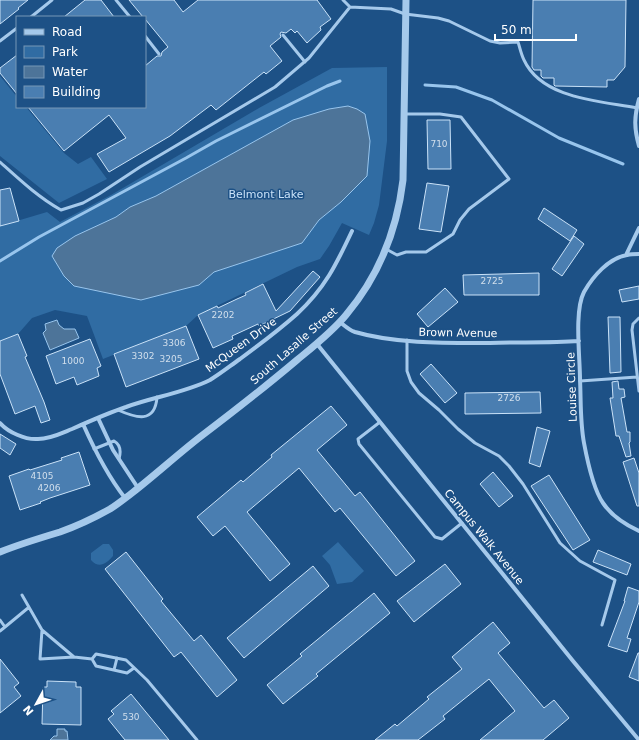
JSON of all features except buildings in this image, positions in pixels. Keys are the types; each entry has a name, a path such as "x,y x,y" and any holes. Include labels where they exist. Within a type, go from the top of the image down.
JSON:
{"street":[{"name":"South Lasalle Street","path":"0,551 80,524 111,508 126,498 200,438 235,412 317,344 352,308 377,270 396,220 400,201 403,180 406,0"},
{"path":"639,99 635,115 635,127 639,146"},
{"path":"626,255 639,228"},
{"name":"McQueen Drive","path":"0,423 13,433 37,440 61,433 118,410 198,385 210,379 250,351 296,314 308,302 329,277 336,266 352,232"},
{"name":"Louise Circle","path":"639,254 626,255 612,261 599,272 584,292 581,302 579,341 584,442 599,496 604,504 623,522 639,531"},
{"name":"Brown Avenue","path":"340,322 349,330 355,332 385,338 407,340 456,343 579,341"},
{"name":"Campus Walk Avenue","path":"317,344 573,661 639,740"},
{"path":"98,418 118,460 138,488"},
{"path":"83,424 94,449 108,474 126,498"}],"lane":[{"path":"32,16 52,0"},
{"path":"116,0 129,16"},
{"path":"343,0 350,7 391,9 405,14 450,21 490,41 500,43 518,42 524,61 534,74 543,82 555,89 569,96 637,108"},
{"path":"0,162 39,196 62,210 83,203 140,167 275,87 305,62 350,7"},
{"path":"0,41 16,29"},
{"path":"283,35 305,62"},
{"path":"146,37 159,54"},
{"path":"386,249 397,255 406,252 426,252 453,234 460,220 469,209 509,179 461,117 440,114 404,114"},
{"path":"639,318 633,324 632,330 639,391"},
{"path":"407,340 407,371 411,382 419,393 475,443 499,456 509,466 523,484 560,543 580,561 615,580 602,625"},
{"path":"580,381 637,377"},
{"path":"118,410 131,415 148,416 157,406 158,397"},
{"path":"380,422 358,439 359,444 435,537 442,539 462,523"},
{"path":"94,449 114,441 118,443 120,448 118,460"},
{"path":"22,596 42,630 74,657"},
{"path":"0,631 28,608"},
{"path":"0,620 5,627"},
{"path":"42,630 40,659 74,657 92,659"},
{"path":"92,659 96,654 126,660 147,680 197,740"},
{"path":"114,670 117,658"},
{"path":"92,659 96,666 126,673 134,668"}],"green space":[{"name":"Belmont Lake","path":"387,67 387,141 379,205 369,235 342,223 320,259 297,267 198,315 186,326 103,359 87,316 55,310 32,318 18,334 0,341 0,226 47,212 60,222 111,195 259,108 332,68"},
{"path":"0,76 16,96 16,108 27,108 64,153 78,164 91,157 107,179 59,203 0,156"},
{"path":"338,542 364,571 352,582 337,584 330,565 322,556"},
{"path":"103,544 109,544 113,550 113,556 108,561 100,565 91,560 91,553"}],"water":[{"path":"348,106 365,114 370,141 367,176 341,202 319,220 302,243 214,272 199,285 141,300 74,286 64,276 52,256 57,248 75,236 116,217 130,207 156,196 293,120 329,109"},
{"path":"57,320 59,325 64,329 75,329 79,338 50,350 43,333 46,330 45,324"},
{"path":"57,729 65,729 65,731 67,731 68,740 50,740 54,736 57,736"}],"waterway":[{"path":"0,261 39,237 216,141 340,81"},
{"path":"425,85 456,87 492,100 559,138 623,164"}]}
